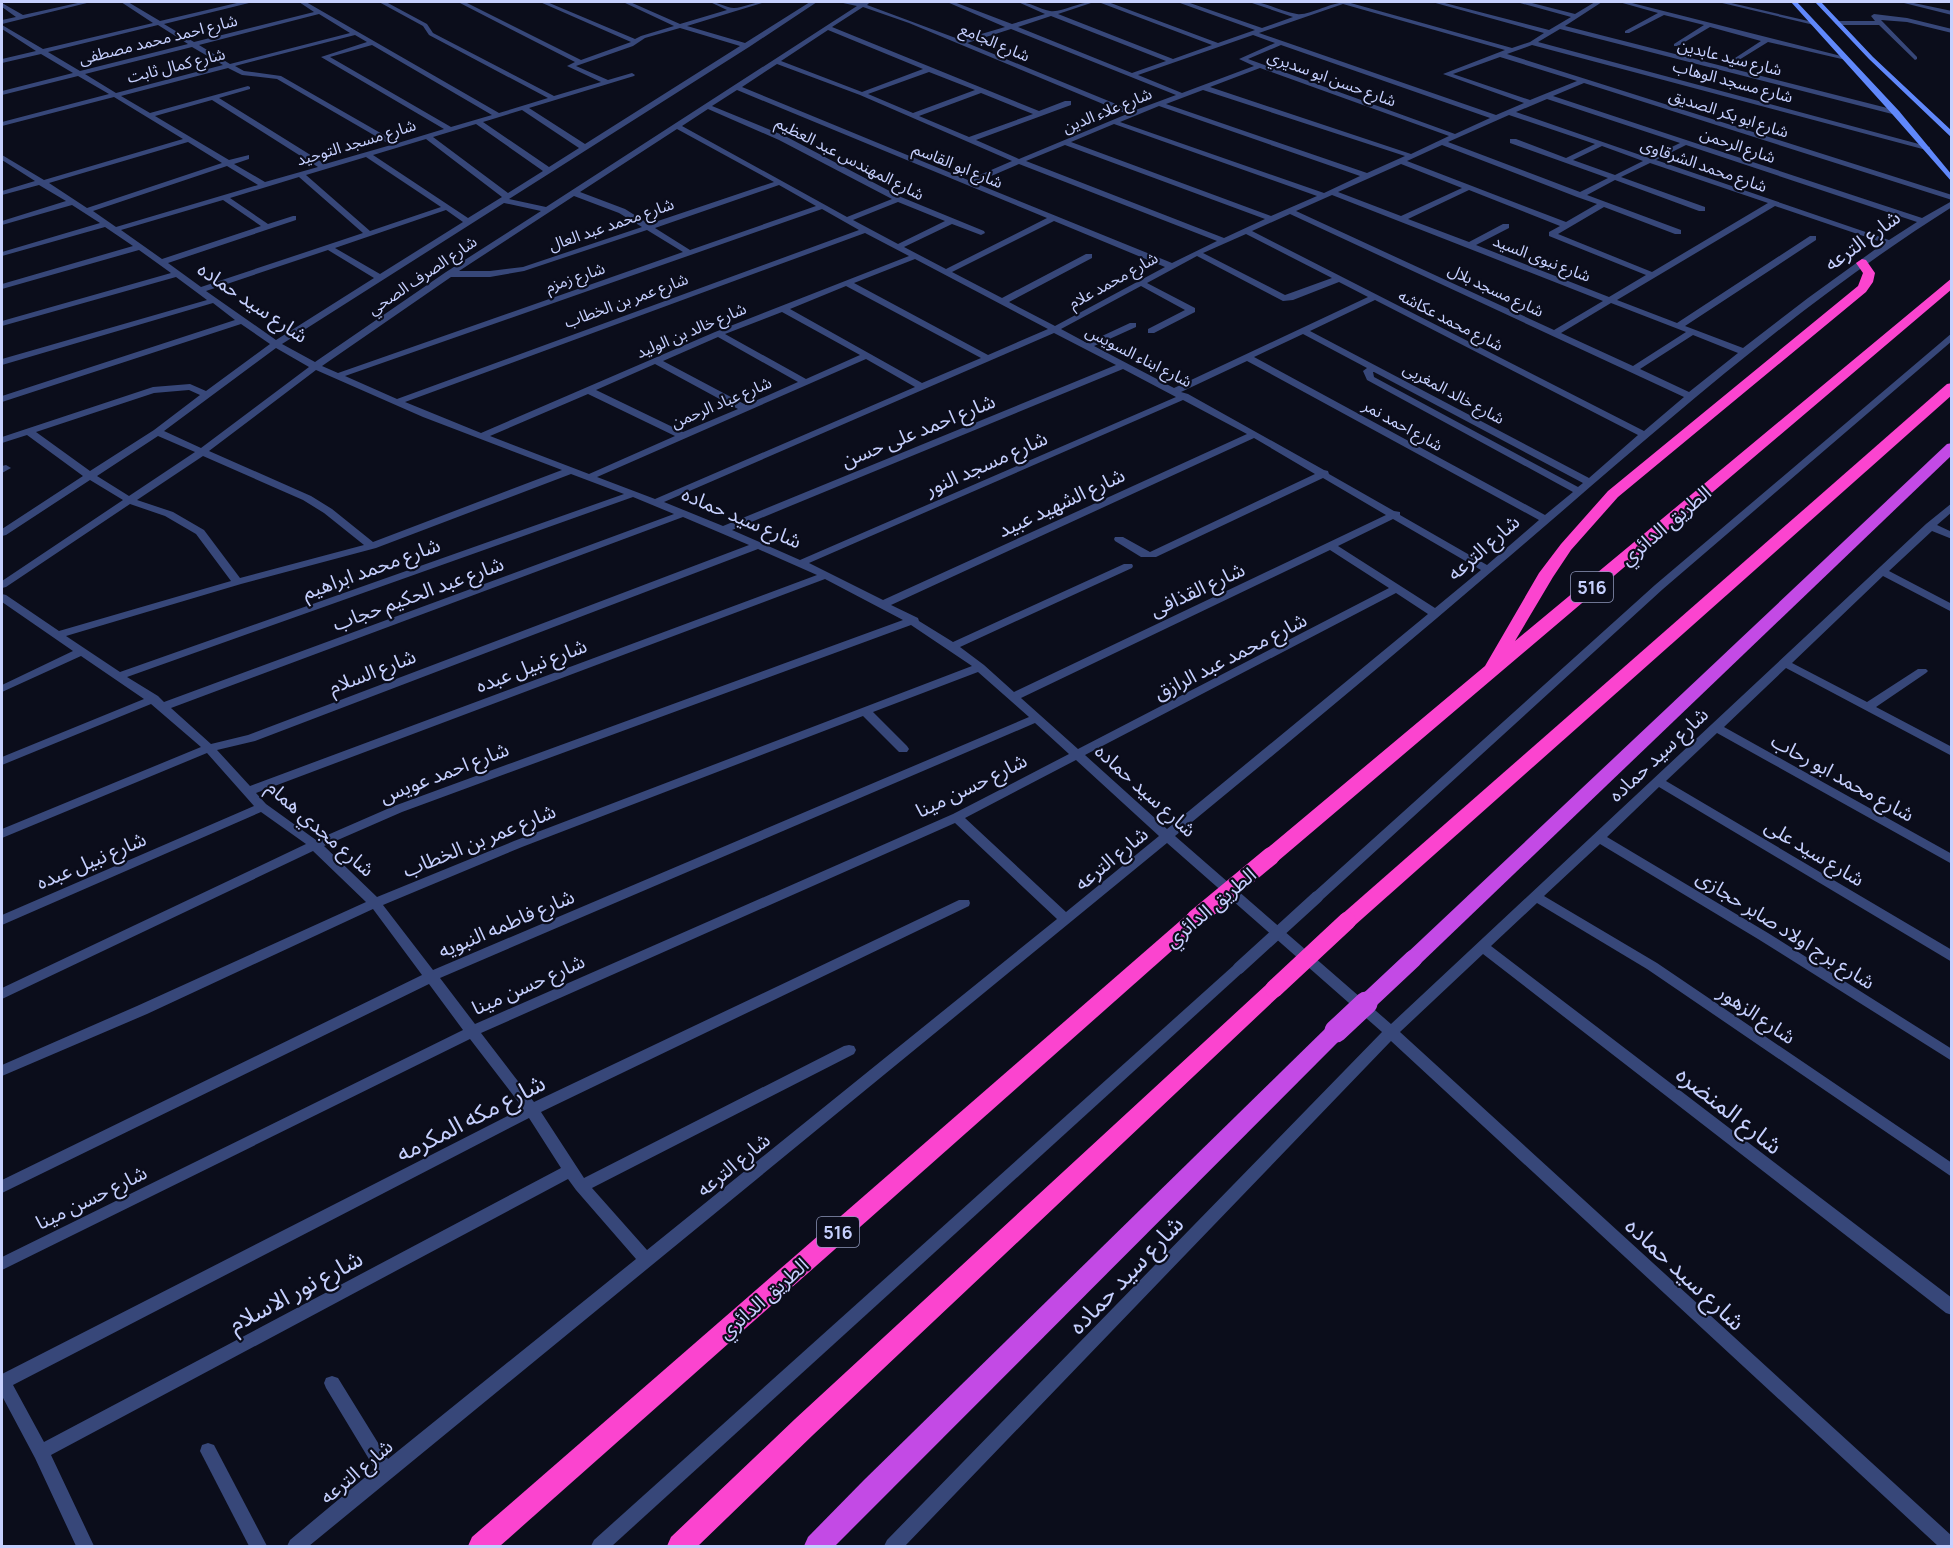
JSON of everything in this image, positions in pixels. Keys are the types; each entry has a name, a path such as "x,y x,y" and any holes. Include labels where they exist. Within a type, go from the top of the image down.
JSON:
{"highway":[{"path":"1488,675 1545,576 1589,520 1639,471 1862,289 1869,273 1862,263"},
{"name":"الطريق الدائري","path":"481,1546 1195,919 1488,675 1952,282"},
{"path":"680,1546 804,1427 1347,921 1952,387"},
{"path":"818,1546 1336,1031 1952,447"}],"main road":[{"path":"1794,2 1850,58 1952,180"},
{"path":"1818,2 1867,58 1952,136"}],"street":[{"path":"2,22 88,2"},
{"path":"124,2 242,73 279,77 397,145"},
{"path":"2,61 247,2"},
{"path":"302,2 498,115"},
{"path":"382,2 425,25 431,34 553,98"},
{"path":"461,2 579,62"},
{"path":"543,2 636,42"},
{"path":"626,2 680,26 747,46"},
{"path":"712,2 733,10"},
{"path":"607,82 570,66 636,42 643,37 760,2"},
{"name":"شارع الصرف الصحي","path":"2,533 156,432 274,345 814,2"},
{"name":"شارع الجامع","path":"845,2 864,3 1133,114"},
{"path":"950,2 1181,95"},
{"path":"1021,2 1173,61"},
{"path":"960,43 1089,2"},
{"path":"1103,2 1218,45"},
{"path":"1182,2 1261,30"},
{"path":"1254,2 1299,17"},
{"path":"1132,75 1342,2 1512,50"},
{"path":"1435,2 1549,32"},
{"path":"1522,2 1576,16"},
{"path":"1531,103 1446,74 1532,43 1599,2"},
{"path":"1622,2 1767,40 1850,58"},
{"path":"1720,2 1814,23"},
{"path":"1903,2 1952,13"},
{"name":"شارع الصرف الصحي","path":"2,585 203,451 316,366 449,274 864,3"},
{"path":"2,5 21,17"},
{"name":"شارع احمد محمد مصطفى","path":"2,93 320,12"},
{"path":"1627,32 1663,13"},
{"path":"1915,58 1872,14 1952,31"},
{"path":"1838,23 1881,23"},
{"path":"1676,45 1710,25"},
{"path":"2,27 264,185"},
{"name":"شارع سيد عابدين","path":"1558,27 1896,113"},
{"path":"828,28 1040,114"},
{"name":"شارع كمال ثابت","path":"2,124 357,33"},
{"path":"1252,33 1497,117"},
{"path":"1734,61 1767,40"},
{"path":"372,43 324,57 449,129"},
{"name":"شارع مسجد الوهاب","path":"1532,43 1927,149"},
{"name":"شارع حسن ابو سديري","path":"1281,44 1242,58 1455,136"},
{"name":"شارع ابو بكر الصديق","path":"1499,54 1952,198"},
{"path":"776,61 862,94 1018,161 1224,241"},
{"name":"شارع علاء الدين","path":"967,183 1063,142 1259,66"},
{"path":"862,94 930,69"},
{"name":"شارع مسجد التوحيد","path":"2,254 224,197 632,75"},
{"name":"شارع محمد علام","path":"656,502 1055,329 1171,266 1224,241 1497,117 1583,81"},
{"name":"شارع ابو القاسم","path":"736,87 1171,266"},
{"path":"1202,87 1411,156"},
{"path":"148,116 248,88"},
{"path":"912,116 982,90"},
{"name":"شارع الرحمن","path":"1546,96 1922,221"},
{"path":"213,98 324,167"},
{"path":"969,140 1068,103"},
{"path":"1159,104 1367,176"},
{"name":"شارع المهندس عبد العظيم","path":"707,106 782,138 898,199 981,233"},
{"path":"522,107 585,148"},
{"name":"شارع محمد الشرقاوى","path":"1509,112 1891,243"},
{"path":"477,121 549,171"},
{"name":"شارع نبوى السيد","path":"1114,122 1402,219 1744,352"},
{"name":"شارع ابناء السويس","path":"676,126 846,220 1254,434 1396,514 1488,570"},
{"path":"427,136 506,198 547,210"},
{"path":"2,193 188,140"},
{"path":"1513,141 1702,209"},
{"path":"1063,142 1271,219"},
{"path":"1441,142 1678,232"},
{"path":"1580,195 1687,142"},
{"path":"1567,160 1601,144"},
{"path":"367,154 469,222"},
{"path":"86,211 246,157"},
{"name":"شارع سيد حماده","path":"4,161 140,247 274,345 397,402 685,513 801,563 914,620 953,646 980,667 1168,837 1391,1032 1950,1546"},
{"path":"1400,161 1566,225"},
{"path":"300,174 369,234"},
{"name":"شارع محمد عبد العال","path":"449,274 490,274 524,268 779,183"},
{"path":"1402,219 1469,188"},
{"path":"574,193 611,206 690,253"},
{"path":"224,197 267,227"},
{"path":"846,220 898,199"},
{"path":"2,223 72,202"},
{"path":"1553,334 1774,203"},
{"name":"شارع الترعه","path":"296,1546 646,1259 1168,837 1488,570 1643,434 1744,352 1862,263 1952,203"},
{"path":"1603,204 1552,235 1652,275"},
{"name":"شارع زمزم","path":"339,376 822,206"},
{"path":"200,290 448,207"},
{"name":"شارع مسجد بلال","path":"1290,211 1690,396"},
{"path":"162,262 293,218"},
{"path":"946,272 1053,218"},
{"path":"898,247 951,221"},
{"path":"1468,246 1506,225"},
{"name":"شارع عمر بن الخطاب","path":"397,402 866,230"},
{"name":"شارع محمد عكاشه","path":"1246,231 1373,298 1643,434"},
{"path":"1677,327 1813,238"},
{"path":"2,287 140,247"},
{"path":"328,247 380,278"},
{"path":"1197,254 1283,298 1290,298 1338,279"},
{"name":"شارع خالد بن الوليد","path":"482,436 718,334 915,256"},
{"path":"1003,301 1089,256"},
{"path":"2,324 177,274"},
{"path":"1141,282 1192,310 1151,332"},
{"path":"847,283 988,358"},
{"name":"شارع مسجد النور","path":"801,563 1180,394 1247,357 1373,298"},
{"path":"2,362 215,300"},
{"path":"782,308 922,387"},
{"path":"2,399 241,321"},
{"path":"1087,346 1133,325"},
{"name":"شارع خالد المغربى","path":"1303,331 1375,368 1368,371 1370,378 1584,486"},
{"path":"1633,370 1691,333"},
{"path":"718,334 805,382"},
{"path":"600,1546 1659,587 1952,336"},
{"name":"شارع عباد الرحمن","path":"589,477 866,356"},
{"name":"شارع احمد نمر","path":"1247,357 1545,519"},
{"path":"656,361 744,408"},
{"name":"شارع احمد على حسن","path":"725,530 1124,365"},
{"path":"2,440 153,390 190,387 205,394"},
{"path":"588,390 681,435"},
{"path":"28,431 90,476 131,501 169,514 200,532 237,582"},
{"path":"156,432 307,498 328,511 372,546"},
{"name":"شارع الشهيد عبيد","path":"884,604 1254,434"},
{"path":"57,635 237,582 372,546 571,470"},
{"path":"1119,539 1145,555 1152,555 1325,473"},
{"name":"شارع محمد ابراهيم","path":"120,676 633,494"},
{"name":"شارع سيد حماده","path":"892,1546 1391,1032 1952,506"},
{"name":"شارع عبد الحكيم حجاب","path":"2,761 685,513"},
{"name":"شارع القذافى","path":"1013,697 1396,514"},
{"path":"1929,526 1952,536"},
{"name":"شارع السلام","path":"2,834 209,748 251,738 758,545"},
{"path":"1331,546 1436,614"},
{"path":"953,646 1128,566"},
{"path":"1882,571 1952,609"},
{"name":"شارع نبيل عبده","path":"249,791 826,575"},
{"name":"شارع محمد عبد الرازق","path":"1078,755 1398,588"},
{"name":"شارع مجدي همام","path":"2,597 158,703 209,748 262,807 315,845 375,903 532,1110 581,1186 646,1259"},
{"name":"شارع احمد عويس","path":"2,994 315,845 398,809 914,620"},
{"path":"2,689 80,652"},
{"path":"1784,663 1952,752"},
{"name":"شارع عمر بن الخطاب","path":"2,1071 142,1010 375,903 518,844 980,667"},
{"path":"1868,707 1922,671"},
{"path":"864,710 903,749"},
{"name":"شارع فاطمه النبويه","path":"2,1187 432,976 1037,718"},
{"name":"شارع محمد ابو رحاب","path":"1715,727 1952,860"},
{"name":"شارع حسن مينا","path":"2,1264 472,1031 957,817 1078,755"},
{"name":"شارع سيد على","path":"1658,781 1952,957"},
{"name":"شارع نبيل عبده","path":"2,920 262,807"},
{"path":"957,817 1066,920"},
{"name":"شارع برج اولاد صابر حجازى","path":"1598,837 1763,936 1952,1056"},
{"name":"شارع الزهور","path":"1535,896 1652,966 1952,1171"},
{"name":"شارع مكه المكرمه","path":"2,1382 532,1110 964,903"},
{"name":"شارع المنضره","path":"1482,946 1952,1308"},
{"path":"581,1186 849,1050"},
{"name":"شارع نور الاسلام","path":"41,1452 571,1170"},
{"path":"2,1382 41,1452 85,1546"},
{"path":"332,1383 386,1472"},
{"path":"208,1451 258,1546"}]}
